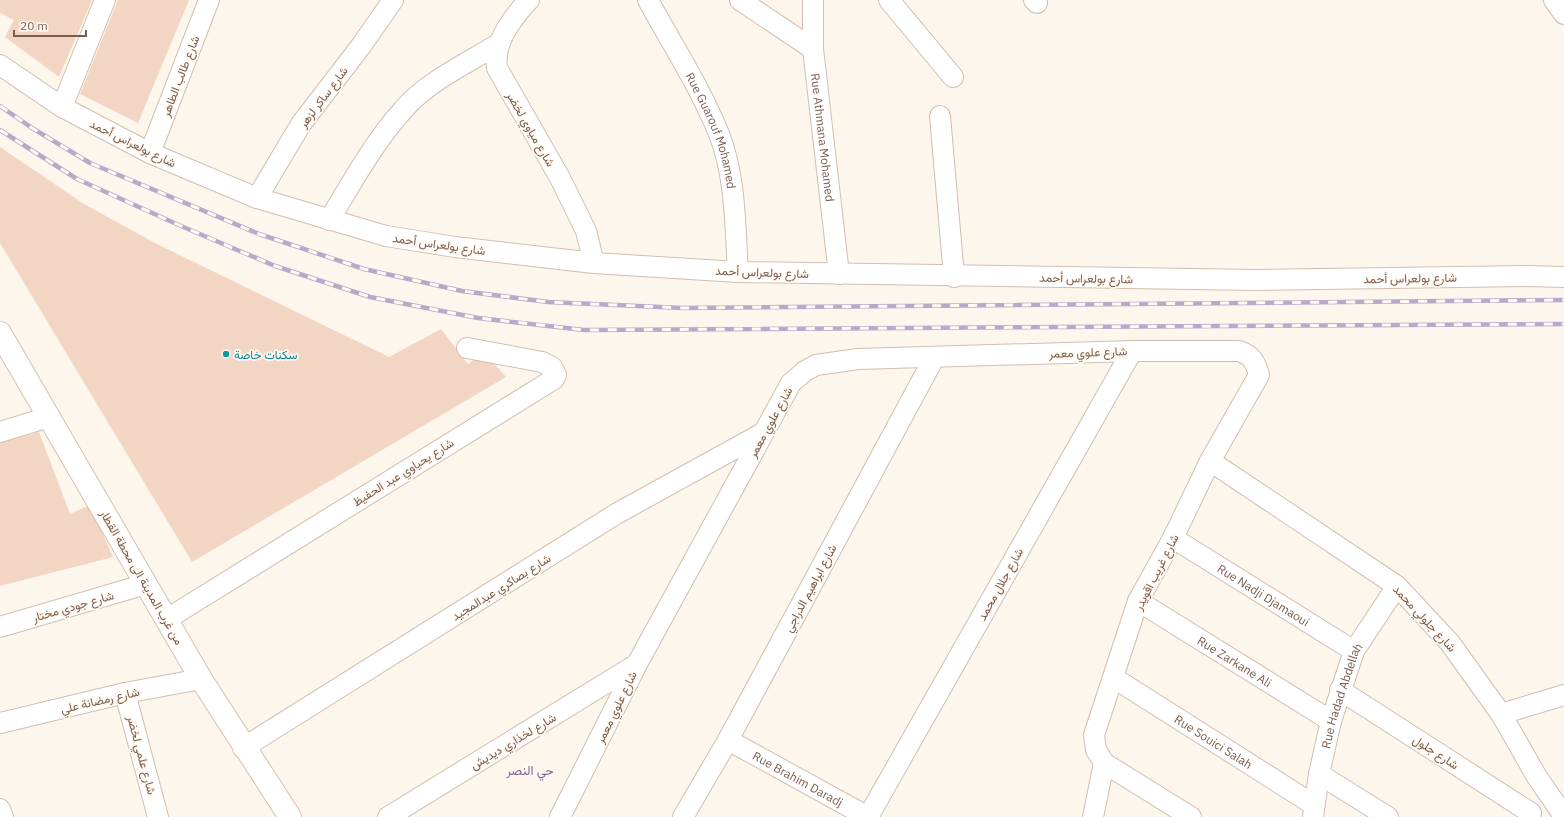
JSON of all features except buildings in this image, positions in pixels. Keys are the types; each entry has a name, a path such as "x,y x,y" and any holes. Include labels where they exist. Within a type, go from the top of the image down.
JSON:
{"street":[{"path":"62,107 105,0"},
{"name":"شارع طالب الطاهر","path":"150,153 209,0"},
{"name":"شارع ساكر لزهر","path":"257,198 302,124 393,0"},
{"name":"شارع مياوي لخضر","path":"529,0 498,44 495,57 497,68 560,178 586,231 594,263"},
{"name":"Rue Guarouf Mohamed","path":"648,0 699,93 719,135 729,171 738,272"},
{"path":"740,0 814,48"},
{"name":"Rue Athmana Mohamed","path":"813,0 814,48 839,274"},
{"path":"889,0 953,77"},
{"path":"1554,0 1564,14"},
{"path":"329,220 366,160 403,109 430,86 498,44"},
{"name":"شارع بولعراس أحمد","path":"0,65 62,107 150,153 257,198 386,236 455,247 594,263 738,272 1256,280 1526,276 1564,277"},
{"path":"940,116 954,276"},
{"name":"من غرب المدينة الى محطة القطار","path":"0,333 200,679 243,748 290,817"},
{"name":"شارع يحياوي عبد الحفيظ","path":"166,619 554,379 556,375 552,367 542,362 467,348"},
{"name":"شارع علوي معمر","path":"560,817 637,664 763,433 791,383 805,371 816,365 858,359 934,358 1132,351 1239,351 1252,358 1257,365 1259,376 1254,385"},
{"name":"شارع جلال محمد","path":"868,817 1132,351"},
{"name":"شارع ابراهيم الدراجي","path":"683,817 728,740 934,358"},
{"name":"شارع غريب اقويدر","path":"1104,763 1096,750 1094,735 1114,678 1138,601 1173,538 1210,461 1254,385"},
{"path":"0,432 49,417"},
{"name":"شارع بصاكري عبدالمجيد","path":"243,748 616,514 763,433"},
{"name":"شارع جلولي محمد","path":"1210,461 1397,586 1450,642 1501,714 1537,776 1564,816"},
{"name":"Rue Nadji Djamaoui","path":"1173,538 1354,651"},
{"name":"شارع جودي مختار","path":"0,627 146,584"},
{"name":"Rue Hadad Abdellah","path":"1313,811 1319,774 1331,721 1354,651 1397,586"},
{"name":"Rue Zarkane Ali","path":"1138,601 1331,721"},
{"name":"شارع لخذاري ديديش","path":"388,817 637,664"},
{"name":"Rue Souici Salah","path":"1114,678 1313,811"},
{"name":"شارع رمضانة علي","path":"0,723 125,693 200,679"},
{"name":"شارع جلول","path":"1340,690 1531,815"},
{"name":"شارع علمي لخضر","path":"125,693 158,817"},
{"path":"1501,714 1564,695"},
{"name":"Rue Brahim Daradj","path":"728,740 868,817"},
{"path":"1093,817 1104,763 1191,817"},
{"path":"1319,774 1388,817"},
{"path":"1531,815 1537,776"},
{"path":"0,809 3,817"}],"railway":[{"path":"0,106 32,128 90,163 259,234 364,269 462,291 548,302 683,308 1564,300"},
{"path":"0,130 77,179 275,266 370,297 478,318 584,330 1564,324"}],"place":[{"name":"سكنات خاصة","path":"226,354"}],"district":[{"name":"حي النصر","path":"530,770"}]}
